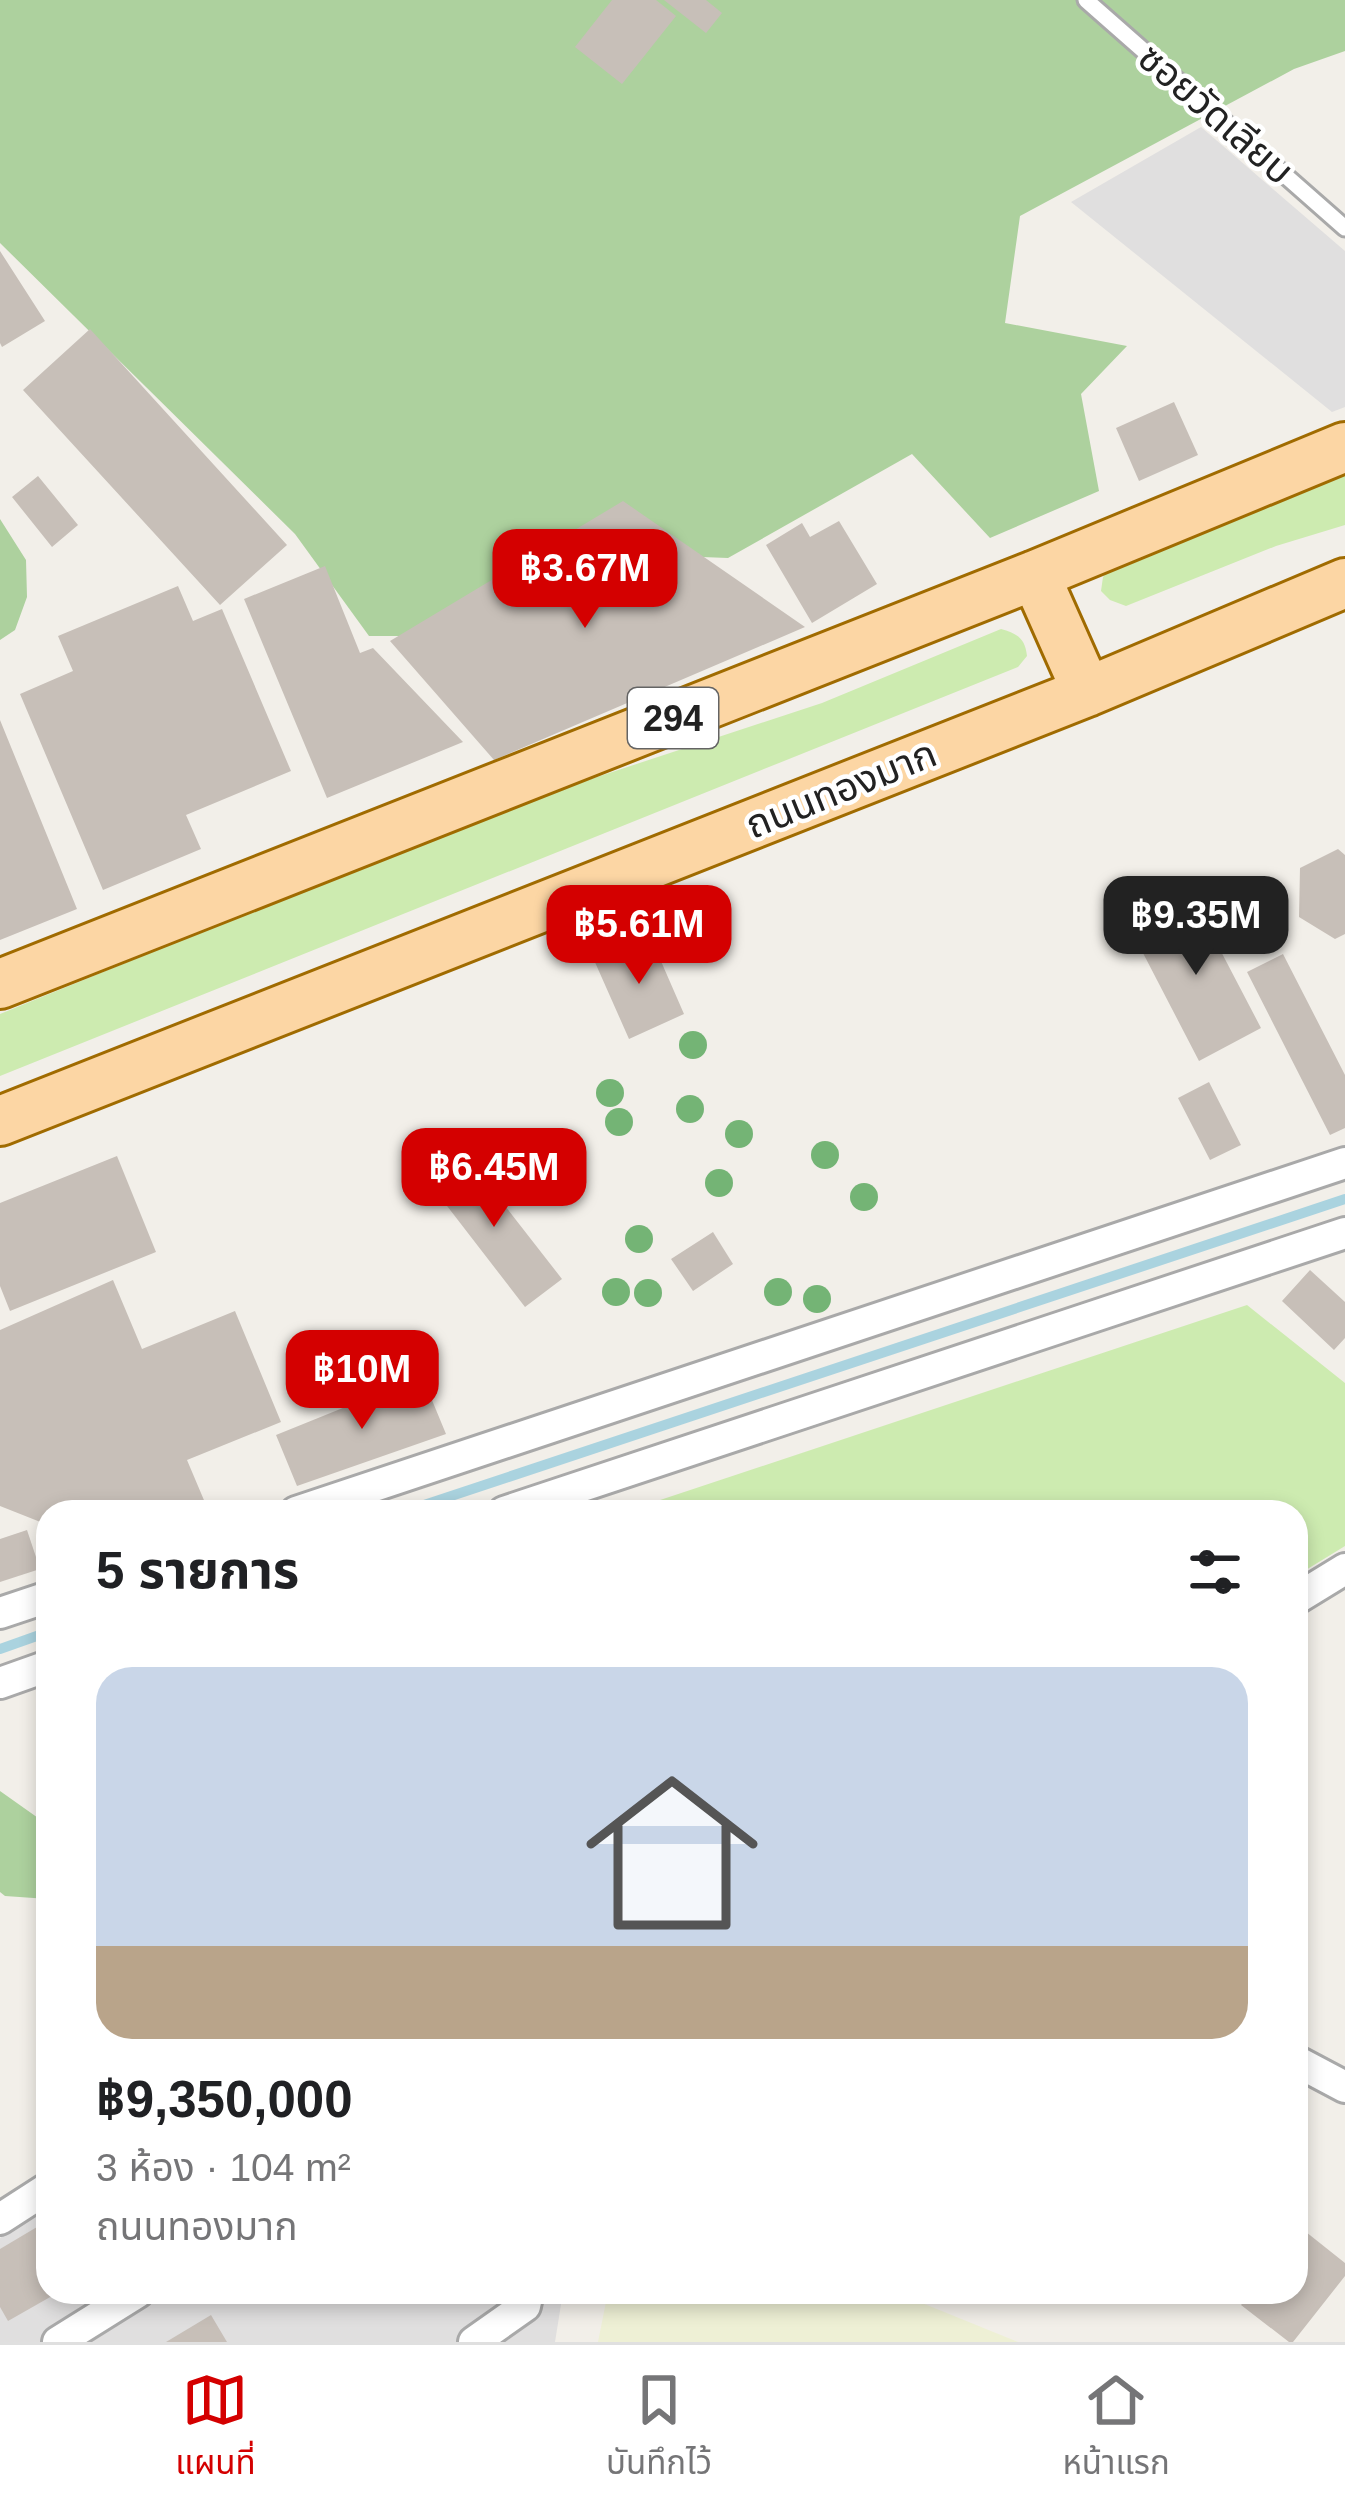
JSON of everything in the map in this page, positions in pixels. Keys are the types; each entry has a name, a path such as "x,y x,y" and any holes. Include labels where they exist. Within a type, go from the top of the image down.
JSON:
{"main road":[{"name":"294","path":"0,984 1035,575 1345,447"},
{"path":"1035,575 1087,692"},
{"name":"ถนนทองมาก","path":"0,1121 1087,692 1345,583"}],"street":[{"path":"332,1500 1345,1163"},
{"path":"540,1500 1345,1233"},
{"path":"1308,1592 1345,1569"},
{"path":"0,1613 36,1601"},
{"path":"0,1683 36,1670"},
{"path":"1308,2067 1345,2087"},
{"path":"0,2219 36,2196"},
{"path":"58,2342 119,2304"},
{"path":"474,2342 525,2304"}],"lane":[{"name":"ซอยวัดเลียบ","path":"1086,0 1345,228"}],"shaded area":[{"path":"1201,127 1345,251 1345,407 1332,412 1071,202"},
{"path":"36,2215 36,2304 561,2304 555,2342 0,2342 0,2238"}],"green space":[{"path":"0,0 1345,0 1345,51 1294,69 1020,216 1005,323 1127,346 1081,394 1099,491 990,538 912,454 728,558 624,554 441,636 369,636 295,534 0,243"},
{"path":"1345,474 1345,525 1276,546 1126,606 1101,591 1103,577 1113,565"},
{"path":"0,519 26,560 27,597 15,630 0,640"},
{"path":"1001,629 1016,635 1024,645 1027,656 1018,667 0,1076 0,1014 518,803 822,703"},
{"path":"1247,1305 1345,1383 1345,1546 1308,1569 1308,1500 660,1500"},
{"path":"0,1791 36,1816 36,1898 0,1892"},
{"path":"606,2304 925,2304 1018,2342 598,2342"}],"building":[{"path":"612,0 656,0 676,16 622,84 575,47"},
{"path":"664,0 706,0 722,13 706,33"},
{"path":"0,251 45,321 2,347 0,343"},
{"path":"90,329 287,545 220,605 23,390"},
{"path":"1174,402 1198,455 1139,481 1116,428"},
{"path":"38,476 78,525 52,547 12,497"},
{"path":"623,501 805,627 494,760 390,641"},
{"path":"839,521 877,584 812,623 766,545 802,523 810,537"},
{"path":"325,566 360,653 373,648 463,742 327,798 244,599"},
{"path":"178,586 193,621 222,609 291,771 186,815 201,849 103,890 20,694 73,671 58,636"},
{"path":"0,720 77,909 0,940"},
{"path":"1338,849 1345,855 1345,934 1335,939 1299,917 1300,868"},
{"path":"1192,896 1261,1028 1199,1061 1130,928"},
{"path":"650,936 684,1014 629,1039 594,960"},
{"path":"1283,954 1345,1075 1345,1128 1330,1135 1247,972"},
{"path":"1209,1082 1241,1145 1210,1160 1178,1098"},
{"path":"463,1152 562,1279 525,1307 427,1180"},
{"path":"117,1156 156,1252 10,1311 0,1286 0,1203"},
{"path":"713,1232 733,1264 693,1291 671,1259"},
{"path":"1310,1270 1345,1302 1345,1338 1334,1350 1282,1301"},
{"path":"113,1280 142,1349 235,1311 281,1422 187,1460 204,1500 36,1500 36,1520 0,1506 0,1330"},
{"path":"422,1376 446,1434 297,1486 276,1435"},
{"path":"27,1530 36,1570 0,1582 0,1539"},
{"path":"36,2228 38,2304 8,2321 0,2307 0,2249"},
{"path":"1308,2234 1345,2263 1345,2276 1293,2342 1241,2305 1308,2304"},
{"path":"211,2315 227,2342 166,2342"}],"waterway":[{"path":"439,1500 1345,1199"},
{"path":"0,1649 36,1636"}]}
